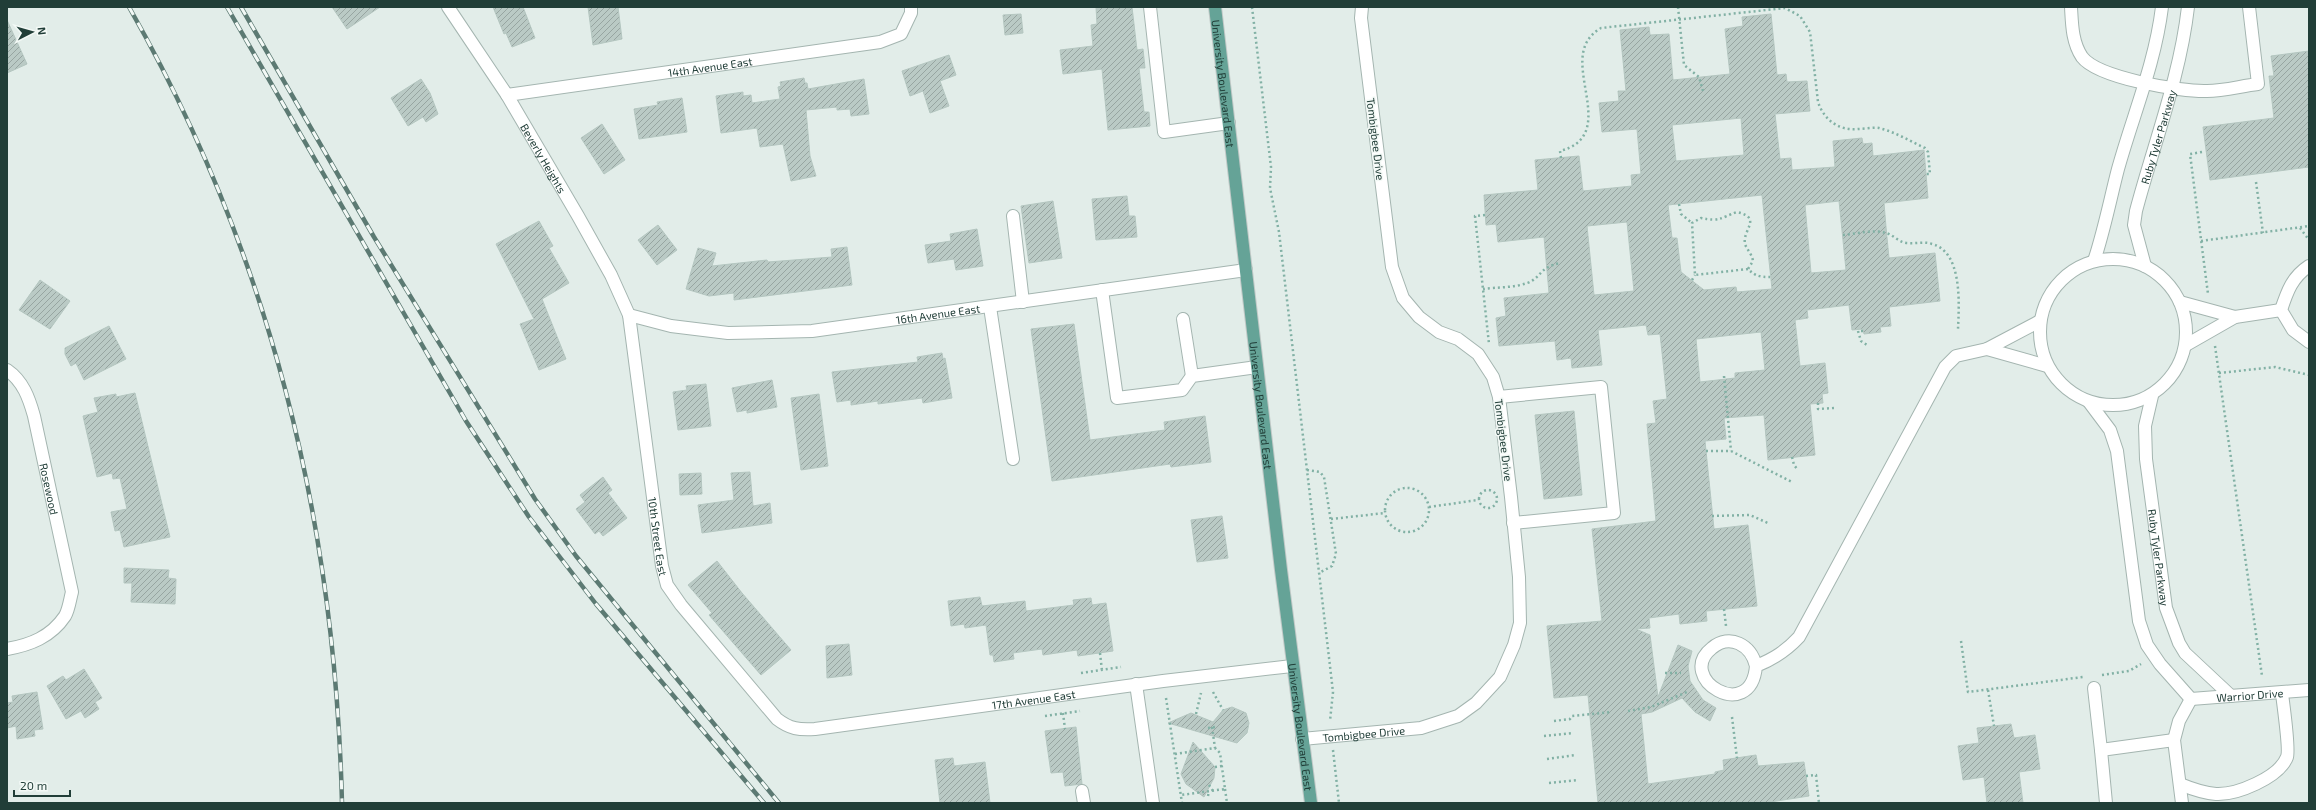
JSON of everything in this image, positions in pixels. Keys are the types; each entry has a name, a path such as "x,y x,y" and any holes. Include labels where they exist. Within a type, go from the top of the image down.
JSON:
{"main road":[{"name":"University Boulevard East","path":"1215,7 1292,666 1311,803"}],"street":[{"name":"Beverly Heights","path":"448,7 507,95 611,275 629,315"},
{"name":"14th Avenue East","path":"507,95 880,42 901,34 912,13 911,7"},
{"path":"1150,7 1164,132 1229,123"},
{"name":"Tombigbee Drive","path":"1302,739 1421,728 1438,724 1458,716 1476,703 1500,676 1514,645 1520,623 1521,592 1499,397 1493,377 1478,354 1458,339 1439,332 1419,316 1404,298 1392,267 1361,18 1362,7"},
{"path":"2071,7 2074,40 2083,58 2099,69 2146,84 2207,91 2258,84 2249,7"},
{"path":"2094,261 2103,235 2118,169 2146,84 2158,35 2162,7"},
{"name":"Ruby Tyler Parkway","path":"2145,266 2134,225 2136,211 2173,88 2182,52 2188,7"},
{"path":"1013,216 1024,302"},
{"path":"2111,258 2129,260 2145,266 2166,280 2180,302 2186,323 2186,345 2179,365 2172,377 2152,396 2132,404 2110,406 2089,402 2071,393 2047,366 2041,343 2040,321 2046,302 2058,284 2074,270 2094,261 2111,258"},
{"path":"2309,266 2302,271 2289,286 2281,310 2293,330 2309,342"},
{"name":"16th Avenue East","path":"629,315 671,326 728,333 805,331 990,307 1246,270"},
{"path":"1102,290 1117,398 1182,390 1192,376 1183,319"},
{"path":"2180,302 2235,317"},
{"path":"990,307 1013,459"},
{"path":"2186,345 2235,317 2281,310"},
{"name":"10th Street East","path":"629,315 658,541 667,585 681,605 777,719"},
{"path":"1756,666 1771,661 1785,651 1799,637 1945,367 1956,356 1987,349 2040,321"},
{"path":"1987,349 2047,366"},
{"path":"1192,376 1257,366"},
{"name":"Rosewood","path":"7,370 14,375 28,394 72,592 66,615 50,632 29,645 7,649"},
{"path":"1499,397 1601,387 1614,513 1513,523"},
{"name":"Ruby Tyler Parkway","path":"2152,396 2145,426 2146,458 2166,608 2179,643 2185,653 2231,696"},
{"path":"2089,402 2110,430 2117,451 2139,621 2145,639 2160,664 2191,699 2179,721 2174,740 2182,803"},
{"path":"1724,641 1742,644 1749,649 1756,666 1753,678 1746,689 1730,694 1717,691 1707,683 1702,666 1709,650 1724,641"},
{"name":"17th Avenue East","path":"777,719 786,726 795,729 815,729 1136,684 1292,666"},
{"path":"2092,682 2106,803"},
{"path":"1136,684 1153,803"},
{"name":"Warrior Drive","path":"2191,699 2309,690"},
{"path":"2180,784 2200,792 2217,794 2236,791 2255,784 2277,771 2287,757 2282,693"},
{"path":"2101,750 2174,740"}],"path":[{"path":"1252,7 1271,167 1270,188 1279,232 1333,692 1330,716 1331,736 1340,803"},
{"path":"1678,7 1684,65 1698,77 1704,91"},
{"path":"1561,158 1560,151 1575,145 1587,130 1588,110 1583,57 1588,38 1601,28 1609,25 1785,8 1806,23 1810,32 1818,102 1821,111 1827,119 1845,129 1877,128 1886,130 1925,148 1928,152 1930,174 1926,174"},
{"path":"2202,152 2190,154 2209,302"},
{"path":"2256,182 2263,232"},
{"path":"1679,204 1682,214 1692,223 1695,276 1692,280"},
{"path":"1692,223 1701,218 1715,221 1721,220 1737,212 1747,216 1751,220 1745,240 1753,261 1748,269"},
{"path":"1485,215 1475,216 1489,348"},
{"path":"2201,241 2309,226"},
{"path":"2300,228 2309,240"},
{"path":"1843,235 1883,232 1907,243 1923,242 1934,244 1943,249 1956,274 1959,288 1958,329"},
{"path":"1483,289 1525,284 1535,278 1545,267 1560,263"},
{"path":"1695,276 1748,269"},
{"path":"1748,269 1754,275 1770,277"},
{"path":"1863,331 1858,331 1859,337 1867,345"},
{"path":"2215,344 2262,676"},
{"path":"2219,373 2275,367 2309,375"},
{"path":"1724,376 1731,451"},
{"path":"1818,403 1818,410 1834,408"},
{"path":"1706,451 1731,451 1792,482"},
{"path":"1792,457 1794,465 1798,470"},
{"path":"1307,470 1320,472 1324,477 1331,519 1335,561 1327,570 1319,573"},
{"path":"1404,487 1417,490 1423,494 1429,507 1429,514 1422,526 1410,532 1396,529 1386,519 1385,513 1387,499 1397,489 1404,487"},
{"path":"1486,490 1495,492 1497,498 1494,506 1489,508 1481,505 1478,500 1481,492 1486,490"},
{"path":"1429,507 1478,500"},
{"path":"1331,519 1385,513"},
{"path":"1712,516 1750,515 1770,524"},
{"path":"1724,609 1726,626"},
{"path":"1961,641 1968,692 2092,682"},
{"path":"1100,653 1104,689"},
{"path":"2099,675 2130,671 2141,664"},
{"path":"1081,673 1121,667"},
{"path":"1665,673 1681,673"},
{"path":"1988,690 1994,726"},
{"path":"1213,692 1223,710"},
{"path":"1628,711 1651,707 1687,692"},
{"path":"1196,714 1201,693"},
{"path":"1166,698 1182,803"},
{"path":"1045,716 1080,711"},
{"path":"1554,721 1570,719 1572,716 1611,712"},
{"path":"1732,717 1737,758"},
{"path":"1208,728 1214,727 1215,748 1220,753 1227,803"},
{"path":"1544,736 1573,733"},
{"path":"1175,754 1215,748"},
{"path":"1547,759 1576,756"},
{"path":"1215,768 1222,766"},
{"path":"1806,776 1816,775 1819,803"},
{"path":"1550,783 1578,780"},
{"path":"1210,785 1213,791"},
{"path":"1181,795 1225,789"},
{"path":"1208,796 1209,791"}],"building":[{"path":"332,7 380,7 347,29"},
{"path":"493,7 523,7 535,38 512,47 506,33 504,34"},
{"path":"588,7 618,7 622,39 593,45"},
{"path":"1096,7 1132,7 1137,50 1143,49 1145,68 1139,68 1144,112 1149,112 1150,126 1108,130 1102,69 1063,74 1060,50 1093,46 1091,25 1097,24"},
{"path":"1021,14 1023,33 1005,35 1003,15"},
{"path":"1771,14 1777,75 1786,74 1787,82 1807,81 1810,111 1775,114 1780,159 1791,158 1792,170 1835,167 1833,141 1862,138 1863,144 1872,143 1873,156 1924,150 1928,198 1884,203 1889,258 1935,253 1940,301 1889,307 1891,326 1880,327 1881,332 1864,334 1863,329 1852,330 1849,305 1807,310 1808,318 1795,320 1800,366 1825,363 1828,393 1822,394 1823,403 1810,404 1815,455 1768,460 1764,415 1724,418 1726,439 1705,441 1714,529 1748,525 1757,606 1706,611 1707,621 1680,624 1679,614 1649,618 1650,628 1636,629 1650,635 1658,697 1678,645 1692,651 1688,666 1690,681 1703,700 1716,708 1710,721 1695,712 1682,698 1652,712 1641,714 1648,784 1715,774 1715,772 1724,770 1723,760 1756,755 1758,766 1804,762 1809,796 1764,803 1598,803 1588,695 1554,698 1547,626 1602,621 1592,529 1656,521 1647,424 1656,423 1653,401 1667,399 1660,334 1648,335 1646,325 1598,330 1602,365 1572,368 1571,358 1557,360 1555,341 1499,346 1496,318 1506,316 1504,298 1549,293 1544,237 1498,242 1496,224 1486,225 1484,195 1538,190 1535,160 1579,156 1583,191 1632,186 1631,175 1641,174 1637,129 1602,132 1599,103 1619,101 1618,91 1626,91 1620,30 1649,27 1650,35 1669,34 1673,80 1730,74 1725,29 1743,26 1742,17","holes":["1741,118 1744,155 1676,161 1672,125","1762,195 1772,289 1737,292 1736,287 1704,290 1681,272 1677,238 1672,238 1668,205","1839,201 1846,270 1811,273 1805,205","1627,222 1634,291 1594,295 1587,226","1761,332 1765,370 1735,373 1735,378 1700,382 1696,339"]},
{"path":"7,20 27,64 7,73"},
{"path":"2309,51 2309,167 2210,180 2203,127 2274,118 2269,76 2274,76 2271,56"},
{"path":"949,55 956,75 940,81 949,106 930,113 923,91 910,96 902,71"},
{"path":"804,78 808,89 864,79 869,114 851,116 850,109 837,110 837,107 806,110 810,156 816,176 791,181 783,144 760,147 757,128 721,133 716,96 743,92 743,96 751,95 752,103 780,99 778,87 781,86 780,82"},
{"path":"421,79 430,93 438,114 426,122 423,117 408,126 391,98"},
{"path":"682,98 687,132 639,139 634,109 658,105 657,102"},
{"path":"602,124 625,160 604,174 581,138"},
{"path":"1127,196 1129,216 1135,216 1137,237 1096,240 1092,199"},
{"path":"1053,201 1062,258 1029,263 1021,206"},
{"path":"539,221 553,246 549,248 569,283 542,299 566,359 539,370 520,324 534,319 496,244"},
{"path":"658,225 677,250 657,265 638,240"},
{"path":"977,229 983,266 956,270 954,259 928,263 925,245 951,241 950,234"},
{"path":"847,247 852,285 734,300 734,293 709,296 686,289 698,248 716,253 712,266 767,260 768,262 832,257 831,249"},
{"path":"40,280 70,301 50,329 19,310"},
{"path":"1074,324 1090,440 1165,430 1164,422 1205,416 1211,462 1171,467 1170,464 1052,481 1031,329"},
{"path":"109,326 126,359 84,380 76,363 71,366 65,354 65,348"},
{"path":"942,353 943,359 945,358 952,398 923,403 922,398 878,404 878,401 851,405 851,400 837,402 832,372 918,362 917,357"},
{"path":"772,380 777,407 747,413 747,410 737,412 732,388"},
{"path":"706,384 711,426 678,430 673,392 687,390 686,386"},
{"path":"135,393 170,537 124,547 120,530 115,531 111,512 127,509 120,478 113,479 112,473 97,477 83,416 98,412 94,398 116,394 116,397"},
{"path":"819,394 828,466 801,470 791,398"},
{"path":"1574,411 1582,495 1544,499 1535,415"},
{"path":"750,472 753,506 770,503 772,523 702,533 698,505 734,500 731,473"},
{"path":"701,473 702,494 680,495 679,474"},
{"path":"603,477 612,490 608,493 627,518 603,536 599,531 595,534 576,509 585,502 580,495"},
{"path":"1222,516 1228,558 1197,562 1191,520"},
{"path":"717,561 742,593 791,650 761,675 709,615 712,613 688,585"},
{"path":"124,568 169,570 168,578 176,579 175,604 131,602 132,583 124,583"},
{"path":"980,597 982,606 1025,601 1026,611 1074,605 1073,600 1091,598 1092,605 1106,603 1113,651 1078,656 1077,650 1043,655 1042,649 1013,653 1014,659 994,662 993,655 990,655 986,625 965,628 964,624 951,626 948,601"},
{"path":"849,644 852,675 827,678 826,646"},
{"path":"84,669 102,698 95,702 99,709 85,718 81,711 66,719 47,686 63,676 66,680"},
{"path":"37,692 43,729 34,730 35,736 17,739 16,726 7,728 7,703 13,702 12,696"},
{"path":"1232,707 1246,713 1249,723 1247,733 1237,743 1168,723 1191,713 1213,722 1223,710"},
{"path":"2011,724 2014,738 2035,735 2040,769 2019,772 2023,803 1987,803 1984,777 1963,780 1958,746 1979,743 1977,728"},
{"path":"1076,727 1082,784 1065,786 1063,772 1051,773 1045,731"},
{"path":"1193,742 1215,767 1214,778 1204,797 1186,784 1181,774"},
{"path":"953,758 954,766 985,762 990,803 940,803 935,760"}],"railway":[{"path":"129,7 178,101 221,196 257,293 286,392 309,492 326,594 337,697 342,803"},
{"path":"227,7 466,421 529,517 596,604 764,803"},
{"path":"241,7 374,237 535,499 576,556 779,803"}]}
